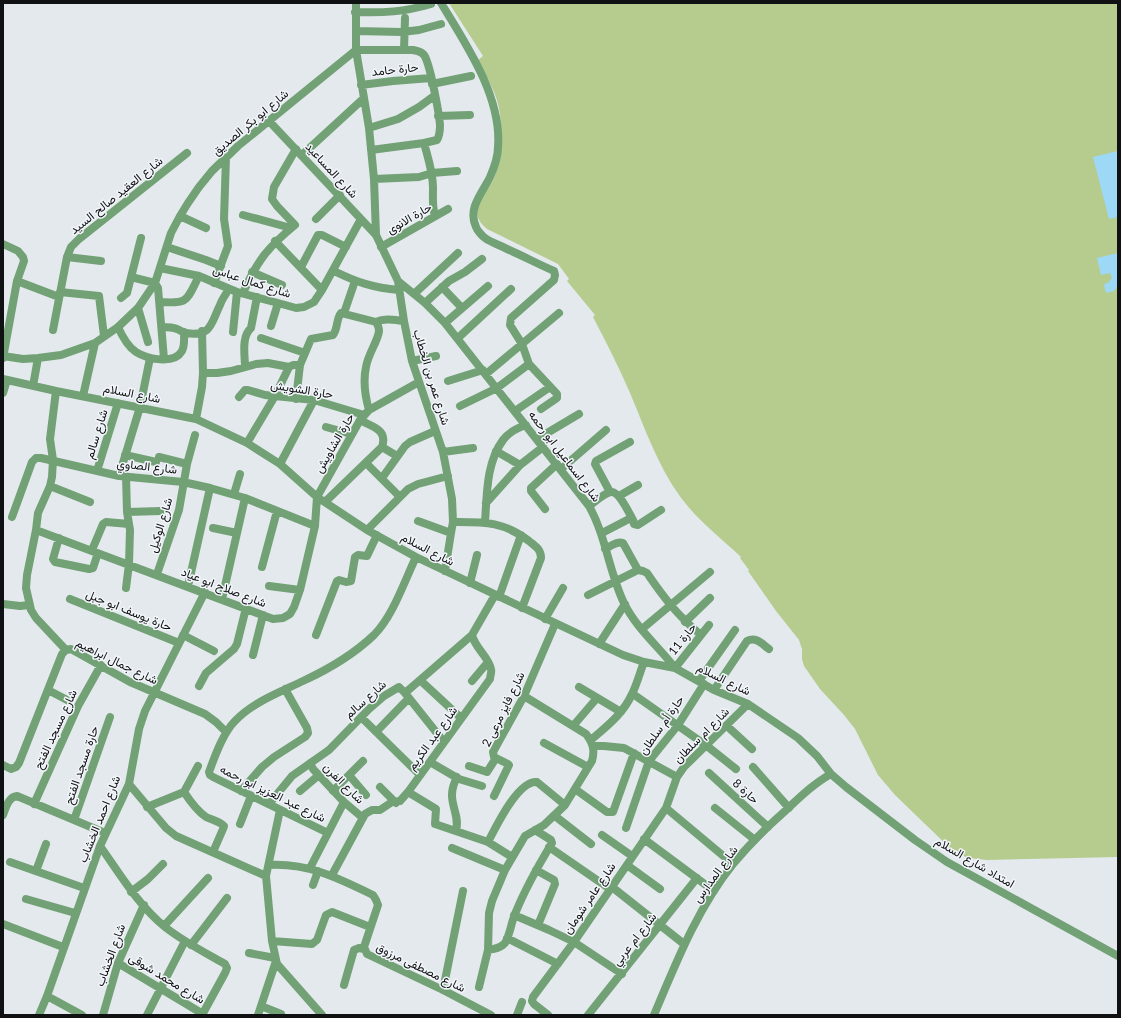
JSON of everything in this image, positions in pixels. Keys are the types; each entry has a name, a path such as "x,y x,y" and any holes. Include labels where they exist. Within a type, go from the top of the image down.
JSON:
{"street":[{"path":"441,3 467,46 483,79 492,101 497,125 498,148 496,161 491,174 477,198 473,212 476,226 485,238 554,271 555,275 554,280 511,318 510,325 522,344 529,364 557,394 557,398 541,409"},
{"path":"355,7 395,12 431,4"},
{"name":"شارع عمر بن الخطاب","path":"355,7 356,50 369,128 374,179 376,235 398,281 412,361 435,431 444,452 452,499 451,533 445,571"},
{"path":"404,50 405,18"},
{"path":"356,31 380,33 405,32 441,24"},
{"path":"356,50 413,50 421,52 425,56 432,81 440,125 437,140 371,150"},
{"name":"شارع ابو بكر الصديق","path":"3,357 23,359 61,354 95,343 118,327 138,308 155,283 171,233 199,187 212,171 226,157 356,50"},
{"name":"حارة حامد","path":"361,85 393,80 432,81 471,76"},
{"path":"369,128 398,119 434,96"},
{"path":"293,227 272,198 274,187 299,152 364,99"},
{"path":"438,116 470,115"},
{"name":"شارع المساعيد","path":"269,121 376,235"},
{"path":"424,143 432,173 432,205 435,216"},
{"name":"شارع العقيد صالح السيد","path":"53,330 67,256 71,247 79,238 187,154"},
{"path":"214,283 228,246 224,220 226,157"},
{"path":"374,179 419,177 432,173 456,170"},
{"path":"316,219 340,195"},
{"name":"حارة الانوى","path":"381,247 448,209"},
{"path":"243,215 293,227"},
{"path":"180,216 206,228"},
{"name":"شارع كمال عباس","path":"160,268 198,276 240,293 278,304 296,308 304,307 314,302 322,290 334,271 361,219"},
{"path":"233,332 240,293 252,272 266,251 275,241 293,227"},
{"path":"301,267 318,235 322,235 346,247"},
{"path":"121,298 126,293 141,238"},
{"path":"275,241 322,290"},
{"path":"3,244 18,251 23,257 24,261 7,310 3,357"},
{"path":"167,248 221,266"},
{"path":"414,294 458,253"},
{"path":"67,256 101,261"},
{"path":"425,303 449,281 465,272 482,259"},
{"path":"334,271 369,286 399,290"},
{"path":"252,272 282,285"},
{"path":"160,302 183,302 188,297 198,276"},
{"path":"131,277 155,283 158,288 164,359"},
{"path":"17,280 60,294 99,296 104,336"},
{"path":"344,313 355,281"},
{"name":"شارع اسماعيل ابو رحمه","path":"398,281 425,303 458,338 589,506 602,533 615,580 625,604 642,629 675,668"},
{"path":"445,323 488,286"},
{"path":"442,287 462,308"},
{"path":"162,327 170,327 184,332 195,333 208,330 213,324 220,305 229,289"},
{"path":"458,338 511,289"},
{"path":"245,367 245,340 247,331 251,328 257,297"},
{"path":"272,326 278,304"},
{"path":"138,308 148,342"},
{"path":"296,399 300,365 311,339 333,335 339,315 344,313 376,322 385,319 404,321"},
{"path":"448,381 485,372 559,313"},
{"path":"364,415 366,394 365,377 368,356 379,332 379,327 376,322"},
{"path":"118,327 124,341 136,352 150,358 174,358 181,352 184,344 184,332"},
{"path":"196,419 203,373 202,332"},
{"path":"261,338 304,353"},
{"path":"83,396 95,343"},
{"path":"412,361 436,356"},
{"path":"33,386 38,358"},
{"path":"126,588 129,564 129,524 122,476 125,455 140,407 150,358"},
{"path":"203,373 217,373 256,364 268,363 290,367 293,365 300,365"},
{"path":"460,406 497,388 529,364"},
{"path":"247,443 275,396 290,367"},
{"path":"3,393 5,379"},
{"name":"شارع السلام","path":"5,379 56,391 196,419 247,443 280,464 317,497 367,530 416,557 599,644 644,662 675,668 714,690 748,704 798,738 817,756 831,774"},
{"name":"حارة الشاويش","path":"317,497 364,415 419,382"},
{"path":"515,411 550,387"},
{"name":"حارة الشويش","path":"240,397 246,390 265,395 314,400 364,415 381,431 384,436 382,447"},
{"path":"56,391 50,439 53,460 50,486 38,513 26,588 31,610 36,618 66,650"},
{"path":"280,464 314,400"},
{"name":"شارع سالم","path":"97,472 118,403"},
{"path":"537,439 579,414"},
{"path":"485,522 489,477 496,451 503,439 513,430 526,425"},
{"path":"326,427 352,434"},
{"path":"545,509 531,491 531,488 606,430"},
{"path":"382,478 397,456 410,442 435,431"},
{"name":"شارع الوكيل","path":"157,574 179,510 183,482 195,435"},
{"path":"610,492 596,468 596,461 630,442"},
{"path":"325,502 382,447 397,456"},
{"path":"486,503 520,465 543,447"},
{"path":"444,452 473,448"},
{"path":"496,451 520,465"},
{"path":"125,455 187,464"},
{"name":"شارع الصاوي","path":"12,517 32,462 36,458 41,458 97,472 183,482 210,488 234,494 315,526"},
{"path":"366,463 400,497"},
{"path":"234,494 240,474"},
{"path":"367,530 408,489 418,484 448,476"},
{"path":"619,496 638,485"},
{"path":"50,486 90,502"},
{"path":"188,586 210,488"},
{"path":"589,506 610,492 615,492 619,496 634,524 638,525 660,510"},
{"name":"شارع صلاح ابو عياد","path":"36,530 274,619 283,618 290,614 300,590 315,526 317,497"},
{"path":"222,599 245,498"},
{"path":"127,512 161,511"},
{"path":"262,567 277,511"},
{"path":"602,533 629,519 633,520"},
{"path":"418,521 451,533"},
{"path":"59,538 53,559 55,562 89,569 93,568 95,552 103,524 106,522 129,524"},
{"path":"452,522 485,522 504,527 521,535 539,549 541,558 522,608"},
{"path":"213,528 237,533"},
{"path":"316,634 337,581 351,581 356,555 367,556 377,535"},
{"path":"472,681 488,662 474,642 472,635 497,596 521,535"},
{"path":"606,549 616,543 623,543 638,570"},
{"path":"470,583 477,555"},
{"name":"شارع عبد العزيز ابو رحمه","path":"328,833 210,775 209,772 226,732 250,707 334,665 362,646 375,634 386,621 416,557"},
{"path":"588,595 615,580 638,570 643,571 647,573 670,606 685,622 701,635"},
{"path":"642,629 710,572"},
{"path":"269,586 300,590"},
{"path":"545,619 563,588"},
{"name":"شارع احمد الخشاب","path":"42,1014 63,947 84,888 105,833 128,784 144,710 205,592"},
{"path":"685,622 710,598"},
{"name":"حارة يوسف ابو جبل","path":"70,599 214,651"},
{"path":"3,604 20,606 30,605"},
{"path":"599,644 625,604"},
{"path":"200,686 210,670 234,649 237,644 246,608"},
{"path":"252,655 263,615"},
{"name":"شارع فايز مرعى 2","path":"494,796 509,765 494,757 493,752 524,696 555,624"},
{"name":"حارة 11","path":"675,668 709,625"},
{"name":"حارة أم سلطان","path":"626,828 649,761 678,725 701,683 736,630"},
{"name":"شارع سالم","path":"269,804 292,776 329,750 379,700 396,687 399,687 407,695 420,680 472,635"},
{"path":"714,690 747,641 751,639 757,640 769,649"},
{"name":"شارع جمال ابراهيم","path":"3,765 11,769 16,767 19,762 62,654 66,650 71,650 101,665 130,682 205,714 226,732"},
{"name":"شارع عبد الكريم","path":"363,818 368,812 380,810 392,802 400,802 490,679 492,670 488,662"},
{"path":"592,743 621,712 633,694 644,662"},
{"name":"شارع مسجد الفتح","path":"34,804 78,706 101,665"},
{"path":"420,680 461,718"},
{"path":"579,687 621,712"},
{"path":"241,790 262,767 274,757 305,737 308,733 307,728 285,689"},
{"path":"48,690 69,701"},
{"path":"633,694 707,746 736,769"},
{"path":"376,732 407,695 444,742"},
{"path":"479,987 488,950 489,913 492,901 505,870 525,836 544,825 565,805 592,761 594,754 592,743 586,734 524,696"},
{"path":"573,726 597,698"},
{"name":"شارع ام سلطان","path":"666,808 677,777 684,767 748,704"},
{"name":"حارة مسجد الفتح","path":"74,820 110,717"},
{"path":"361,717 420,775"},
{"path":"727,726 752,749"},
{"path":"544,743 588,767"},
{"path":"592,743 624,748 677,777"},
{"path":"575,789 607,812 613,812 634,753"},
{"path":"469,766 487,772 496,758"},
{"path":"334,791 363,761"},
{"path":"430,762 456,777 482,786"},
{"name":"شارع الفرن","path":"310,764 319,776 344,802 363,818"},
{"path":"147,807 184,792 198,766"},
{"path":"753,766 789,808"},
{"name":"حارة 8","path":"709,773 768,827"},
{"name":"شارع المدارس","path":"654,1015 684,944 714,891 733,864 768,827 814,785 831,774"},
{"name":"امتداد شارع السلام","path":"831,774 876,810 947,862 1118,956"},
{"path":"349,775 366,795"},
{"path":"300,791 319,776"},
{"path":"456,777 451,794 458,822 456,831"},
{"path":"488,842 503,812 511,801 528,784 532,782 537,782 565,805"},
{"path":"128,784 166,828 176,836 266,876"},
{"path":"380,787 396,803"},
{"path":"184,792 195,807 205,816 224,826 213,852"},
{"path":"408,792 436,809 435,824 488,842 512,857"},
{"path":"3,815 10,799 13,796 17,796 105,833"},
{"path":"240,824 251,796"},
{"path":"313,885 314,869 328,833 344,802"},
{"path":"666,808 733,864"},
{"name":"شارع عامر شومان","path":"545,1014 532,1001 533,997 574,942 666,808"},
{"path":"716,808 755,840"},
{"path":"280,810 266,876 272,941 277,964 322,1015"},
{"path":"555,816 591,844"},
{"path":"332,875 363,818"},
{"path":"488,950 499,948 504,944 514,915 536,870 552,843 551,840 535,830"},
{"path":"602,836 632,856"},
{"path":"644,839 714,891"},
{"path":"36,871 46,844"},
{"path":"100,846 132,892 164,926 188,943 225,964 227,968 225,973 203,1014"},
{"path":"549,847 611,888 684,944"},
{"path":"452,848 505,870"},
{"path":"10,862 84,888"},
{"path":"132,892 163,864"},
{"name":"شارع مصطفى مرزوق","path":"269,865 285,864 314,869 332,875 373,895 378,905 364,949 367,954 443,990 491,1015"},
{"path":"627,865 660,889"},
{"path":"536,870 554,880 555,884 538,925"},
{"path":"164,926 208,878"},
{"name":"شارع ام عربي","path":"588,1015 697,878"},
{"path":"443,990 463,891"},
{"path":"147,1015 160,988 188,943 227,898"},
{"path":"26,899 75,913"},
{"name":"شارع الخشاب","path":"103,1015 118,963 144,905"},
{"path":"272,941 315,943 326,915 332,912 370,927"},
{"path":"514,915 574,942 622,974"},
{"path":"3,924 63,947"},
{"path":"507,938 558,964"},
{"path":"344,985 354,950 359,948 364,949"},
{"path":"249,953 276,960"},
{"path":"258,1015 276,960"},
{"name":"شارع محمد شوقى","path":"118,963 203,1014"},
{"path":"47,996 82,1015"},
{"path":"517,1015 522,1002"},
{"path":"262,1006 281,1014"}],"green space":[{"path":"449,3 1118,3 1118,857 987,860 968,858 953,851 895,795 878,775 855,729 820,689 804,666 802,649 799,640 776,611 748,571 749,570 740,558 741,557 692,511 677,492 654,451 630,393 608,345 593,317 595,315 567,281 569,279 558,264 487,229 479,220 477,214 478,204 492,182 497,169 499,156 500,114 494,93 477,61 483,56"}],"water":[{"path":"1118,151 1118,217 1109,219 1093,157"},
{"path":"1118,253 1118,285 1114,291 1106,293 1104,284 1108,283 1112,278 1110,273 1101,275 1097,258"}]}
